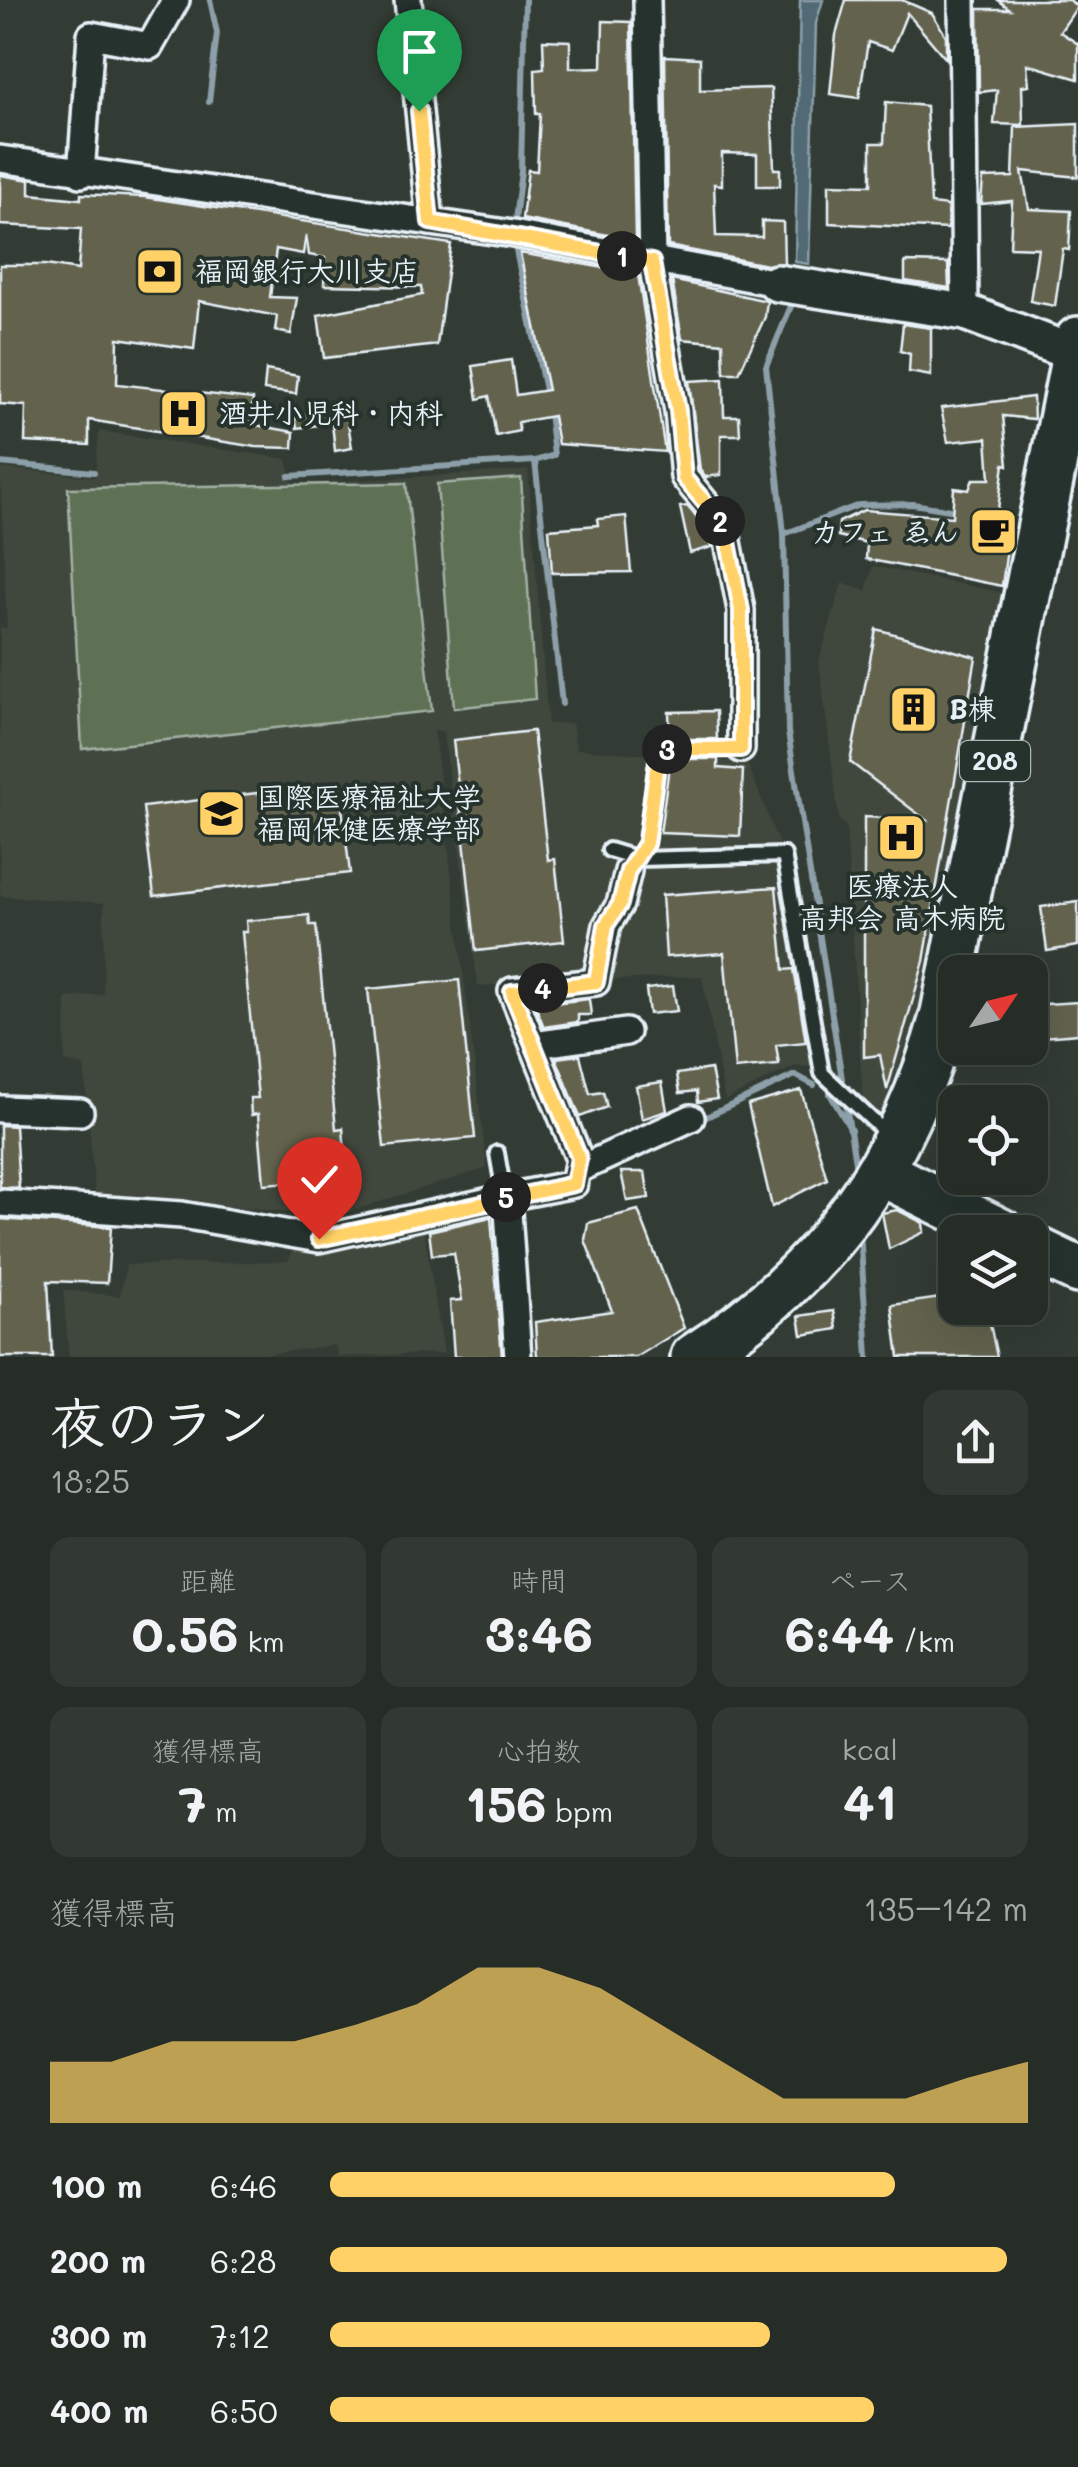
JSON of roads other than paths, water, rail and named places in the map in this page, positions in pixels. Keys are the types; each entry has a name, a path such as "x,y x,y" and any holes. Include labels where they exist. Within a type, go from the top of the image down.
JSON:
{"highway":[{"name":"208","path":"694,1357 779,1295 839,1226 885,1166 932,1060 1077,350"},
{"path":"885,1166 972,1215"},
{"path":"1048,1256 1078,1270"}],"street":[{"path":"81,174 90,35 150,46 176,0"},
{"path":"408,0 430,222"},
{"path":"646,0 652,262 678,411 684,478 725,526 741,610 741,749"},
{"path":"961,0 965,312"},
{"path":"0,159 81,174 430,222 965,312 1077,350"},
{"path":"0,1203 182,1215 319,1239 505,1195 574,1184 579,1158 512,992 596,982 606,925 620,904 634,865"},
{"path":"534,1045 626,1032"},
{"path":"0,1108 80,1112"},
{"path":"577,1170 691,1118"},
{"path":"505,1195 518,1357"}],"lane":[{"path":"634,865 646,843 659,749 741,749"},
{"path":"609,850 634,865 784,854 822,1074 885,1166"},
{"path":"497,1153 505,1195"}],"water":[{"path":"800,0 823,0 816,23 809,264 795,262"}],"waterway":[{"path":"209,102 217,33 210,0"},
{"path":"514,228 521,171 525,0"},
{"path":"514,241 546,395"},
{"path":"794,299 766,366 784,534 788,732 856,1169"},
{"path":"535,461 554,455 549,412"},
{"path":"289,476 535,461 562,704"},
{"path":"0,463 94,472"},
{"path":"784,534 859,505 913,504 950,510"},
{"path":"698,1121 795,1075 814,1085"},
{"path":"830,1094 851,1130"},
{"path":"860,1231 868,1357"}],"place":[{"name":"福岡銀行大川支店","path":"160,271"},
{"name":"酒井小児科・内科","path":"184,413"},
{"name":"カフェ ゑん","path":"994,532"},
{"name":"B棟","path":"914,709"},
{"name":"国際医療福祉大学 福岡保健医療学部","path":"222,813"},
{"name":"医療法人 高邦会 高木病院","path":"902,838"}]}
